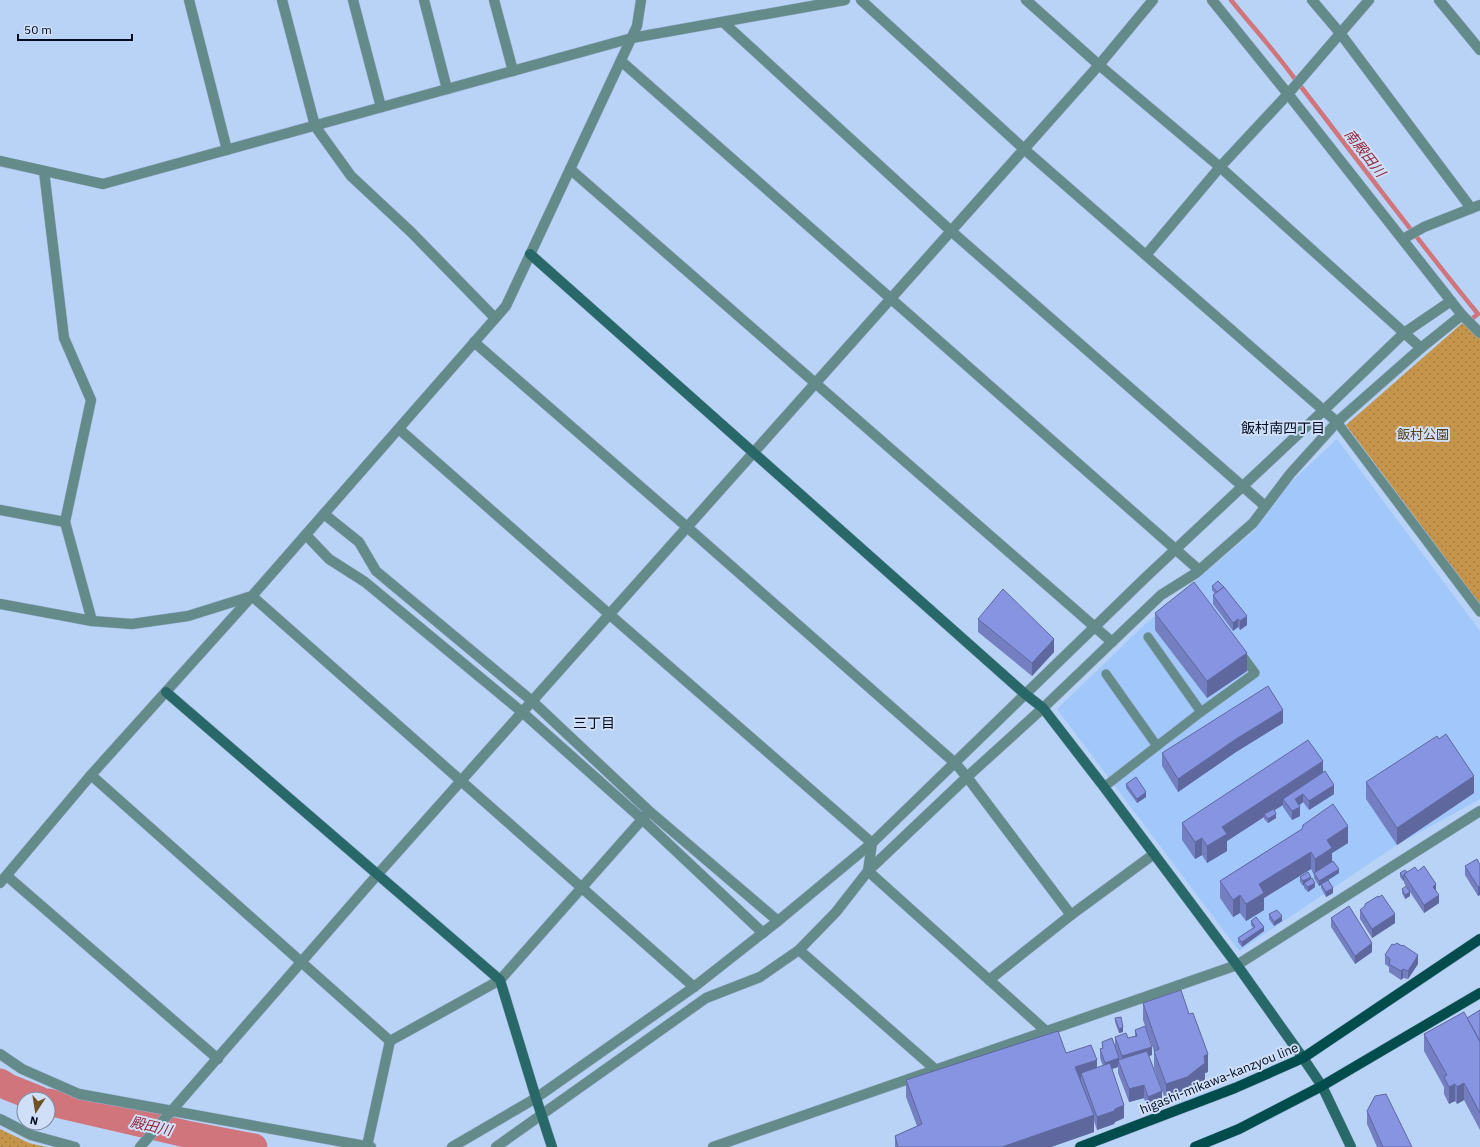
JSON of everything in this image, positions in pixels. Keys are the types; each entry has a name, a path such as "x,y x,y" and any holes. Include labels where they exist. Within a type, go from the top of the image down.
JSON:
{"main road":[{"name":"higashi-mikawa-kanzyou line","path":"1080,1147 1235,1088 1303,1058 1480,939"},
{"path":"1195,1147 1239,1129 1322,1086 1480,993"}],"street":[{"path":"189,0 227,150"},
{"path":"282,0 315,126 351,176 411,232 495,318"},
{"path":"353,0 381,107"},
{"path":"424,0 447,89"},
{"path":"494,0 513,71"},
{"path":"218,1059 3,880 91,775 306,535 506,306 632,38 637,26 641,0"},
{"path":"0,161 103,184 632,38 845,0"},
{"path":"861,0 1024,149 1337,422"},
{"path":"1026,0 1099,65 1220,166 1421,348"},
{"path":"140,1147 460,781 1099,65 1153,0"},
{"path":"1212,0 1290,92 1405,238 1462,315 1480,333"},
{"path":"1312,0 1340,33 1475,207 1420,229 1405,238"},
{"path":"1146,255 1220,166 1303,78 1369,0"},
{"path":"1439,0 1480,50"},
{"path":"723,22 951,231 1265,506"},
{"path":"621,61 1199,570"},
{"path":"570,169 1112,642"},
{"path":"44,171 64,338 91,400 65,522 92,621"},
{"path":"530,254 1025,694 1043,708 1104,786 1237,965 1303,1058 1322,1086 1350,1147"},
{"path":"452,1147 536,1098 694,987 778,921 872,843 1094,627 1404,333 1451,301"},
{"path":"496,1147 706,998 760,978 799,950 836,912 868,871 967,777 1043,708 1161,595 1199,570 1253,523 1290,474 1337,422 1421,348 1462,315"},
{"path":"474,342 955,763 1071,915"},
{"path":"399,429 872,843"},
{"path":"0,510 65,522"},
{"path":"324,514 359,542 376,571 532,701 649,811 778,921"},
{"path":"306,535 329,559 365,582 522,712 642,819 763,933"},
{"path":"0,604 92,621 132,624 188,616 252,596"},
{"path":"252,596 460,781 582,886 694,987"},
{"path":"166,692 500,980 552,1147"},
{"path":"91,775 390,1041"},
{"path":"0,1054 22,1069 79,1094 369,1147 390,1041 500,980 649,811"},
{"path":"713,1147 1237,965 1480,811"},
{"path":"868,871 872,843"},
{"path":"989,980 1071,915 1154,854"},
{"path":"868,871 1046,1031"},
{"path":"799,950 936,1070"},
{"path":"0,1120 31,1135 75,1147"}],"lane":[{"path":"1337,422 1480,612"},
{"path":"1148,637 1201,712"},
{"path":"1104,786 1255,673 1236,648"},
{"path":"1106,674 1157,746"}],"shaded area":[{"path":"1337,439 1480,631 1480,799 1397,845 1239,951 1057,709 1142,627 1255,530 1289,484"}],"green space":[{"name":"飯村公園","path":"1467,319 1480,333 1480,604 1346,425"},
{"path":"0,1129 29,1143 46,1147 0,1147"}],"building":[{"path":"1218,581 1224,587 1217,592 1212,586"},
{"path":"1194,582 1247,653 1207,681 1155,613"},
{"path":"1224,587 1247,616 1240,621 1238,619 1233,623 1213,595"},
{"path":"1003,589 1054,639 1032,663 978,619"},
{"path":"1268,686 1283,710 1236,739 1178,779 1162,753"},
{"path":"1446,734 1474,776 1397,828 1366,782 1437,736 1439,739"},
{"path":"1308,740 1323,761 1222,827 1227,834 1207,846 1202,838 1195,842 1182,823"},
{"path":"1325,771 1334,785 1309,801 1303,794 1295,799 1300,807 1292,811 1283,799"},
{"path":"1136,777 1146,792 1137,799 1126,784"},
{"path":"1333,804 1348,826 1327,840 1332,848 1315,859 1311,852 1259,884 1264,893 1246,904 1240,895 1233,900 1220,881 1302,829 1303,825"},
{"path":"1274,809 1276,814 1268,819 1264,814"},
{"path":"1477,859 1480,865 1480,886 1478,887 1465,866"},
{"path":"1333,861 1339,869 1319,881 1314,873"},
{"path":"1424,866 1436,884 1433,887 1439,895 1424,905 1404,874 1415,867 1418,871"},
{"path":"1405,870 1407,872 1403,877 1400,873"},
{"path":"1308,872 1311,877 1303,881 1300,877"},
{"path":"1312,878 1315,883 1308,887 1304,883"},
{"path":"1328,880 1333,888 1326,892 1321,884"},
{"path":"1406,886 1410,892 1405,895 1402,889"},
{"path":"1382,895 1395,914 1372,929 1360,910 1365,906 1365,904"},
{"path":"1349,906 1372,943 1355,956 1331,918"},
{"path":"1277,910 1282,916 1274,922 1269,914"},
{"path":"1256,917 1264,927 1242,942 1238,938 1255,927 1251,921"},
{"path":"1397,943 1402,946 1403,945 1418,955 1408,971 1403,969 1401,971 1389,964 1390,959 1385,955 1392,944 1394,945"},
{"path":"1181,990 1189,1014 1193,1013 1208,1054 1204,1056 1205,1063 1187,1077 1166,1084 1154,1051 1159,1049 1143,1003"},
{"path":"1480,1010 1480,1041 1467,1018"},
{"path":"1464,1012 1480,1042 1480,1113 1464,1083 1457,1087 1455,1084 1449,1087 1444,1077 1447,1075 1424,1034"},
{"path":"1121,1017 1123,1027 1119,1029 1115,1018"},
{"path":"1145,1026 1152,1047 1122,1056 1115,1037 1126,1033 1128,1038 1137,1036 1135,1030"},
{"path":"1058,1031 1066,1053 1091,1045 1097,1060 1075,1067 1094,1115 1002,1147 898,1147 895,1136 922,1124 906,1080"},
{"path":"1112,1038 1119,1058 1105,1063 1100,1049 1103,1048 1102,1042"},
{"path":"1147,1051 1162,1091 1148,1097 1144,1085 1129,1089 1118,1060"},
{"path":"1110,1063 1124,1105 1115,1109 1114,1111 1097,1117 1081,1073"},
{"path":"1386,1094 1412,1147 1383,1147 1367,1111 1375,1096"}],"waterway":[{"name":"南殿田川","path":"1231,0 1277,56 1407,225 1478,314 1473,318"},
{"name":"殿田川","path":"0,1082 18,1091"},
{"name":"殿田川","path":"56,1104 186,1134 254,1147"}],"district":[{"name":"飯村南四丁目","path":"1283,428"},
{"name":"三丁目","path":"594,723"}]}
